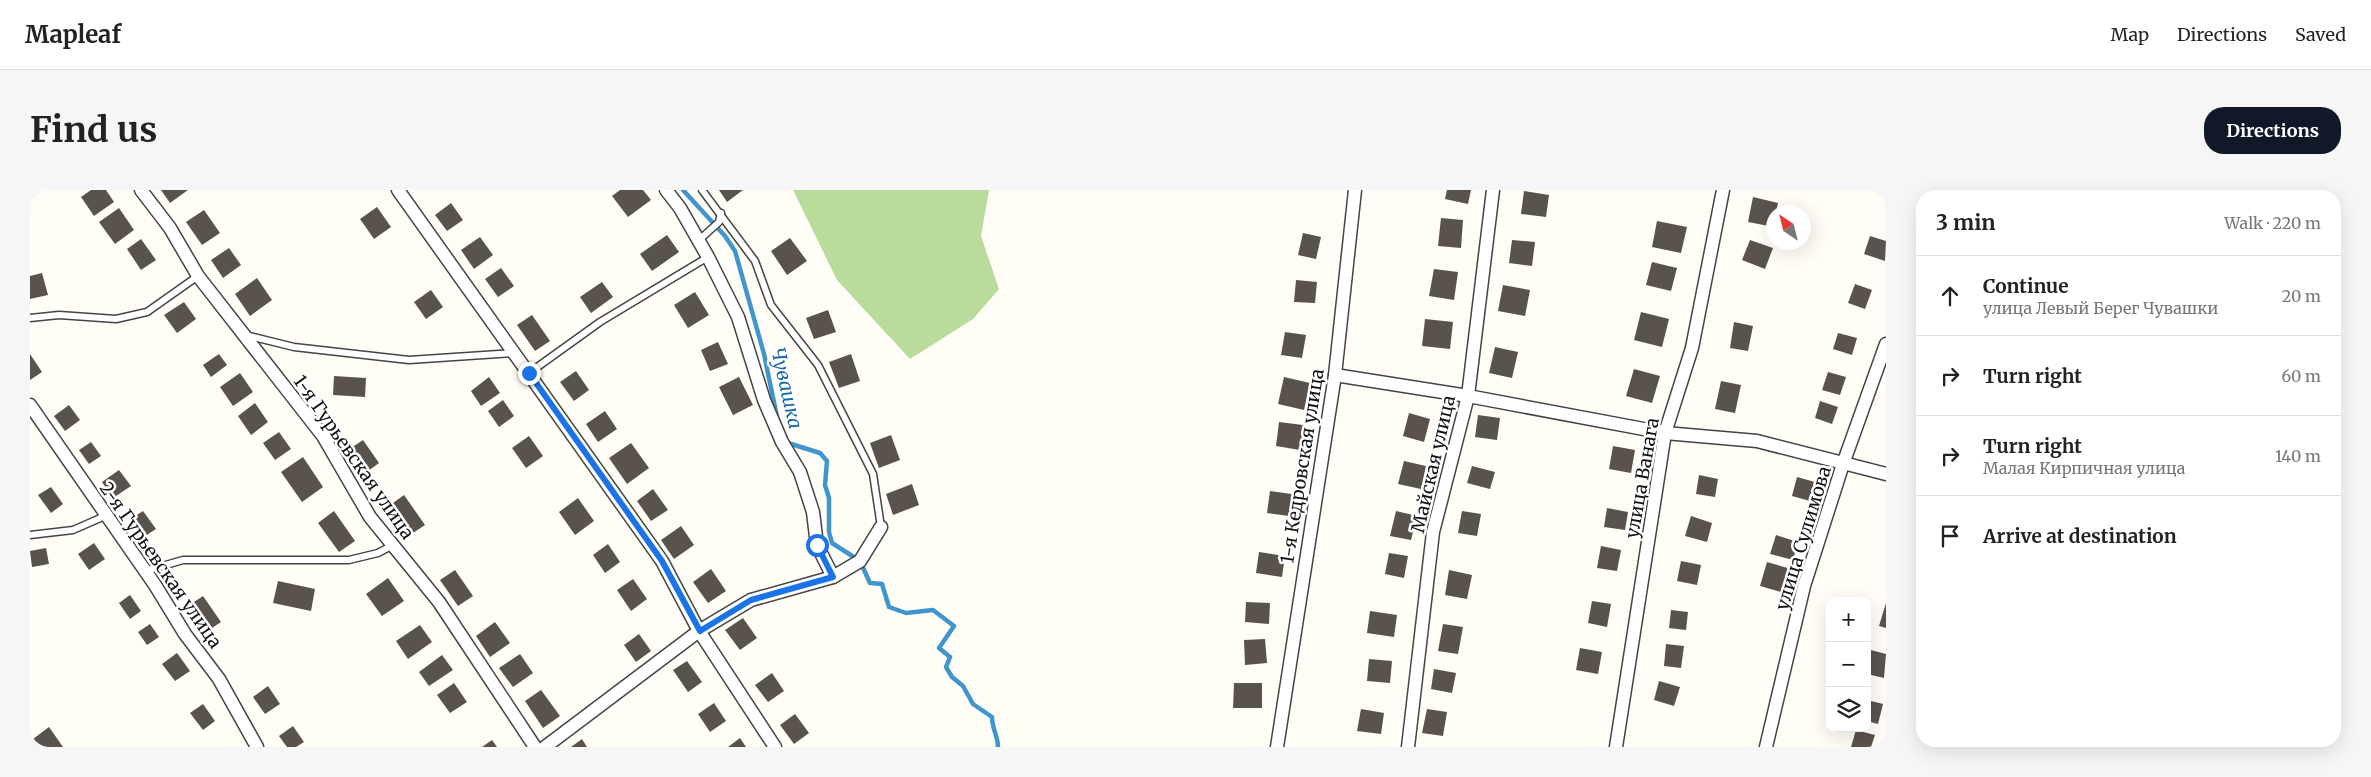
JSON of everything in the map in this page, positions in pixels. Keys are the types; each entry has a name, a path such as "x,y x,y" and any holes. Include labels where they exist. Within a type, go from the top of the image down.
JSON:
{"street":[{"name":"1-я Гурьевская улица","path":"142,190 170,228 198,276 323,436 370,516 439,602 535,747"},
{"path":"398,190 662,561 700,631 775,747"},
{"path":"666,190 680,208 738,316 764,400 782,442 800,472 813,512 817,545 833,577"},
{"name":"1-я Кедровская улица","path":"1276,747 1334,375 1355,190"},
{"name":"Майская улица","path":"1408,747 1433,532 1468,396 1493,190"},
{"name":"улица Ванага","path":"1616,747 1665,433 1692,348 1723,190"},
{"name":"улица Сулимова","path":"1766,747 1804,586 1843,464 1886,344"},
{"path":"1334,375 1468,396 1665,433 1757,442 1886,474"},
{"name":"2-я Гурьевская улица","path":"30,405 105,516 145,571 185,634 219,679 257,747"},
{"path":"545,747 700,631 751,600 833,577 860,561 881,527"}],"lane":[{"path":"702,190 755,261 771,305 818,365 873,474 881,527"},
{"path":"698,241 719,222 721,213"},
{"path":"529,373 600,322 708,257"},
{"path":"30,318 59,315 116,319 147,312 198,276"},
{"path":"244,335 294,347 409,360 515,353"},
{"path":"30,535 73,530 105,516"},
{"path":"145,571 183,560 349,560 378,553 393,545"}],"green space":[{"path":"793,190 989,190 981,236 999,289 973,319 910,359 837,280"}],"building":[{"path":"91,190 106,190 114,202 94,216 81,197"},
{"path":"161,190 188,190 170,203"},
{"path":"620,190 643,190 651,200 628,217 612,196"},
{"path":"719,190 743,190 727,202"},
{"path":"1447,190 1471,190 1468,204 1445,199"},
{"path":"1524,191 1549,195 1546,217 1521,214"},
{"path":"1753,197 1778,203 1778,205 1766,205 1766,225 1748,222"},
{"path":"451,203 463,220 447,231 435,215"},
{"path":"377,207 391,227 374,239 360,219"},
{"path":"119,208 134,230 115,244 99,222"},
{"path":"204,210 220,233 202,245 186,222"},
{"path":"1441,218 1463,220 1461,248 1438,246"},
{"path":"1657,221 1687,227 1681,253 1652,247"},
{"path":"1303,233 1321,237 1316,259 1298,255"},
{"path":"667,235 679,252 652,271 640,254"},
{"path":"1870,236 1886,241 1885,261 1864,254"},
{"path":"480,237 493,255 474,269 461,250"},
{"path":"790,238 807,261 787,275 771,251"},
{"path":"141,239 156,260 141,270 127,249"},
{"path":"1512,240 1535,242 1532,266 1509,263"},
{"path":"1750,240 1766,246 1766,250 1772,250 1765,269 1742,260"},
{"path":"229,248 241,265 223,278 211,260"},
{"path":"1652,262 1677,268 1671,291 1646,285"},
{"path":"501,268 514,286 498,297 485,279"},
{"path":"1434,269 1458,272 1454,300 1429,296"},
{"path":"42,273 48,295 30,299 30,276"},
{"path":"257,278 272,300 250,316 235,294"},
{"path":"1296,280 1317,282 1315,303 1294,302"},
{"path":"602,282 613,297 591,313 580,297"},
{"path":"1855,284 1872,290 1865,309 1848,303"},
{"path":"1503,285 1530,290 1525,316 1498,311"},
{"path":"431,290 443,307 426,319 414,302"},
{"path":"695,292 709,315 688,328 674,305"},
{"path":"184,302 196,319 177,333 164,315"},
{"path":"828,310 836,332 814,339 806,318"},
{"path":"1641,312 1669,319 1662,347 1634,340"},
{"path":"532,315 550,341 535,351 517,325"},
{"path":"1425,319 1453,322 1450,349 1422,346"},
{"path":"1734,322 1753,326 1748,351 1730,348"},
{"path":"1285,332 1306,335 1302,358 1281,355"},
{"path":"1838,333 1857,338 1852,355 1833,349"},
{"path":"718,342 728,364 710,371 701,350"},
{"path":"1495,347 1518,352 1512,378 1489,373"},
{"path":"30,354 42,372 30,380"},
{"path":"219,354 227,365 211,377 203,365"},
{"path":"851,354 860,381 839,388 829,362"},
{"path":"1634,369 1660,376 1652,403 1626,396"},
{"path":"576,371 589,390 574,401 560,382"},
{"path":"1828,372 1846,377 1840,395 1822,390"},
{"path":"240,373 253,392 233,406 220,387"},
{"path":"334,376 366,378 365,397 333,395"},
{"path":"489,377 500,393 481,406 471,391"},
{"path":"739,377 753,405 733,415 719,387"},
{"path":"1284,377 1310,383 1304,410 1278,404"},
{"path":"1721,381 1741,385 1735,413 1715,409"},
{"path":"503,400 514,416 499,427 488,411"},
{"path":"1820,401 1838,407 1832,424 1815,418"},
{"path":"255,403 268,422 251,435 238,416"},
{"path":"69,405 80,420 65,431 54,416"},
{"path":"605,411 617,429 598,442 586,424"},
{"path":"1409,413 1430,419 1424,442 1403,436"},
{"path":"1478,415 1500,418 1497,440 1475,437"},
{"path":"1279,422 1303,425 1300,450 1276,446"},
{"path":"279,432 291,449 275,460 263,443"},
{"path":"891,435 900,460 879,468 870,443"},
{"path":"529,436 543,456 526,468 512,448"},
{"path":"363,440 379,463 364,474 348,450"},
{"path":"91,442 101,456 89,464 79,450"},
{"path":"631,443 649,468 627,484 609,458"},
{"path":"1613,446 1635,450 1631,473 1609,469"},
{"path":"303,457 323,487 302,502 281,472"},
{"path":"1404,461 1426,466 1421,489 1398,484"},
{"path":"1472,466 1495,472 1490,489 1467,483"},
{"path":"119,470 131,486 113,498 102,482"},
{"path":"1699,475 1718,479 1715,497 1696,494"},
{"path":"1797,477 1815,482 1810,501 1792,496"},
{"path":"912,484 919,505 893,515 886,494"},
{"path":"51,487 63,504 51,513 38,495"},
{"path":"653,489 668,510 651,521 637,501"},
{"path":"1270,491 1299,495 1297,517 1267,513"},
{"path":"404,495 425,525 407,537 386,508"},
{"path":"578,498 594,521 575,535 559,512"},
{"path":"1607,508 1628,512 1625,530 1604,527"},
{"path":"143,511 156,529 142,538 129,520"},
{"path":"334,511 355,541 339,552 318,523"},
{"path":"1396,511 1417,516 1411,540 1390,536"},
{"path":"1462,511 1481,514 1477,536 1458,533"},
{"path":"1691,516 1712,523 1707,542 1685,536"},
{"path":"681,526 694,545 674,559 661,540"},
{"path":"1776,535 1798,542 1793,560 1770,554"},
{"path":"94,543 105,559 89,570 78,554"},
{"path":"608,544 620,562 605,573 593,555"},
{"path":"1601,546 1621,550 1617,571 1597,568"},
{"path":"46,548 49,564 32,567 30,551"},
{"path":"1259,552 1285,556 1282,577 1256,573"},
{"path":"1389,553 1408,556 1404,578 1385,574"},
{"path":"1681,561 1701,565 1697,585 1677,581"},
{"path":"1767,562 1791,569 1784,593 1760,586"},
{"path":"711,569 726,591 708,603 693,582"},
{"path":"455,570 473,596 458,606 440,580"},
{"path":"1449,570 1472,575 1467,599 1445,595"},
{"path":"388,578 404,601 382,616 366,594"},
{"path":"633,579 647,599 631,611 617,590"},
{"path":"278,581 315,589 311,611 273,603"},
{"path":"130,595 141,611 130,619 119,603"},
{"path":"203,596 221,622 206,632 188,606"},
{"path":"1592,601 1611,604 1607,627 1588,623"},
{"path":"1246,602 1270,603 1269,624 1245,622"},
{"path":"1886,603 1886,628 1879,626"},
{"path":"1671,610 1688,612 1686,630 1669,628"},
{"path":"1370,611 1397,615 1394,637 1367,633"},
{"path":"743,618 757,638 740,650 725,630"},
{"path":"495,622 510,643 490,657 476,636"},
{"path":"150,624 159,637 147,645 138,632"},
{"path":"1443,624 1463,627 1458,654 1438,651"},
{"path":"420,625 432,642 408,659 396,641"},
{"path":"639,634 651,651 636,662 624,645"},
{"path":"1265,639 1267,663 1245,665 1244,640"},
{"path":"1666,644 1684,646 1681,668 1664,666"},
{"path":"1580,648 1602,652 1598,674 1576,670"},
{"path":"1871,650 1886,654 1884,678 1871,675"},
{"path":"177,653 190,671 175,681 162,664"},
{"path":"520,654 533,673 513,687 499,668"},
{"path":"442,655 453,670 429,686 419,672"},
{"path":"1369,659 1392,661 1390,683 1367,681"},
{"path":"687,661 702,682 688,692 673,670"},
{"path":"1434,669 1456,673 1452,693 1431,689"},
{"path":"772,673 784,691 768,702 755,685"},
{"path":"1659,681 1680,687 1674,706 1654,700"},
{"path":"454,683 467,702 450,713 437,695"},
{"path":"1234,683 1262,683 1262,708 1233,708"},
{"path":"268,686 280,704 265,714 253,697"},
{"path":"541,690 560,716 543,728 525,701"},
{"path":"1871,701 1883,704 1878,724 1871,722"},
{"path":"714,703 726,721 710,732 698,714"},
{"path":"203,704 215,721 203,730 190,713"},
{"path":"1361,709 1384,713 1381,734 1357,731"},
{"path":"1427,709 1447,712 1443,736 1422,733"},
{"path":"795,714 809,733 794,744 780,725"},
{"path":"293,726 304,742 296,747 287,747 279,736"},
{"path":"49,727 63,747 38,747 33,739"},
{"path":"1855,732 1875,735 1871,747 1851,747"},
{"path":"740,738 746,747 728,747"},
{"path":"582,739 587,747 571,747"},
{"path":"492,740 497,747 482,747"}],"waterway":[{"name":"Чувашка","path":"683,190 725,236 735,251 764,354 777,417"},
{"name":"Чувашка","path":"788,443 820,453 827,461 825,485 829,498 829,532 832,543 860,561 870,583 882,584 889,607 906,613 933,610 954,626 939,648 950,657 946,667 952,677 963,686 973,704 992,717 998,747"}],"route":[{"path":"529,373 662,561 700,631 751,600 833,577 817,545"}]}
